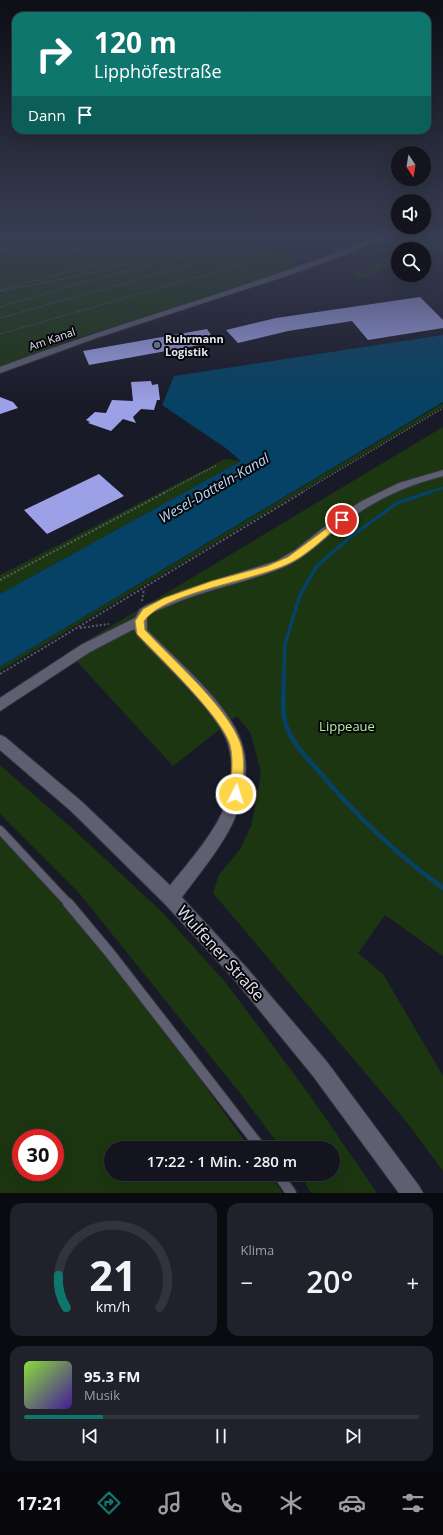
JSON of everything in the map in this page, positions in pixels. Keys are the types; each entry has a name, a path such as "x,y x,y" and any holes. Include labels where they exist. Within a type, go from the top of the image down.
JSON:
{"street":[{"name":"Am Kanal","path":"0,370 63,347 232,292"},
{"path":"171,898 224,825 236,794 238,766 235,744 226,727 208,703 141,632 140,621 146,611 167,601 215,583 270,568 292,559 342,520 379,495 411,481 443,473"},
{"path":"0,704 35,680 114,631 140,621"},
{"name":"Wulfener Straße","path":"0,741 76,806 171,898 278,1018 320,1069 412,1193"}],"lane":[{"path":"0,830 67,901 109,952 256,1141"},
{"path":"283,1181 291,1193"}],"path":[{"path":"0,307 51,292"},
{"path":"0,318 94,292"},
{"path":"0,334 147,292"},
{"path":"0,674 443,408"},
{"path":"0,580 217,465"}],"green space":[{"path":"0,292 220,292 59,344 0,366"},
{"path":"443,403 443,407 0,671 0,667"},
{"name":"Lippeaue","path":"443,427 443,470 399,483 380,492 344,513 289,553 291,562 383,493 443,471 443,956 385,915 358,953 383,974 443,1076 443,1171 405,1120 213,893 219,875 241,848 252,823 261,773 251,734 237,716 173,766 68,652"},
{"path":"225,459 241,461 0,594 0,575"},
{"path":"0,765 74,830 163,913 226,983 311,1097 377,1193 311,1193 304,1181 340,1181 340,1141 276,1141 243,1097 79,893 0,814"},
{"path":"0,836 80,922 180,1052 245,1141 104,1141 104,1181 274,1181 283,1193 0,1193"}],"water":[{"name":"Wesel-Datteln-Kanal","path":"443,335 443,402 0,667 0,594 241,461 227,449 162,405 174,376"}],"building":[{"path":"420,297 443,320 443,328 368,340 352,321 288,331 238,343 226,330 276,318"},
{"name":"Ruhrmann Logistik","path":"207,329 216,342 89,365 83,351"},
{"path":"151,381 152,385 158,384 160,400 157,400 154,410 141,409 133,417 136,423 123,419 111,431 88,423 90,422 86,420 95,412 106,413 112,400 133,401 131,382"},
{"path":"0,397 13,402 18,408 0,414"},
{"path":"99,474 124,496 47,534 24,510"}],"waterway":[{"path":"427,493 443,488"},
{"path":"284,674 285,644 300,595 317,566 349,538 397,503 427,493"},
{"path":"284,673 284,719 291,737 299,748 346,802 376,833 408,861 443,888"}],"place":[{"name":"Ruhrmann Logistik","path":"157,345"}],"route":[{"path":"236,794 238,766 235,744 226,727 208,703 141,632 140,621 146,611 167,601 215,583 270,568 292,559 342,520"}]}
